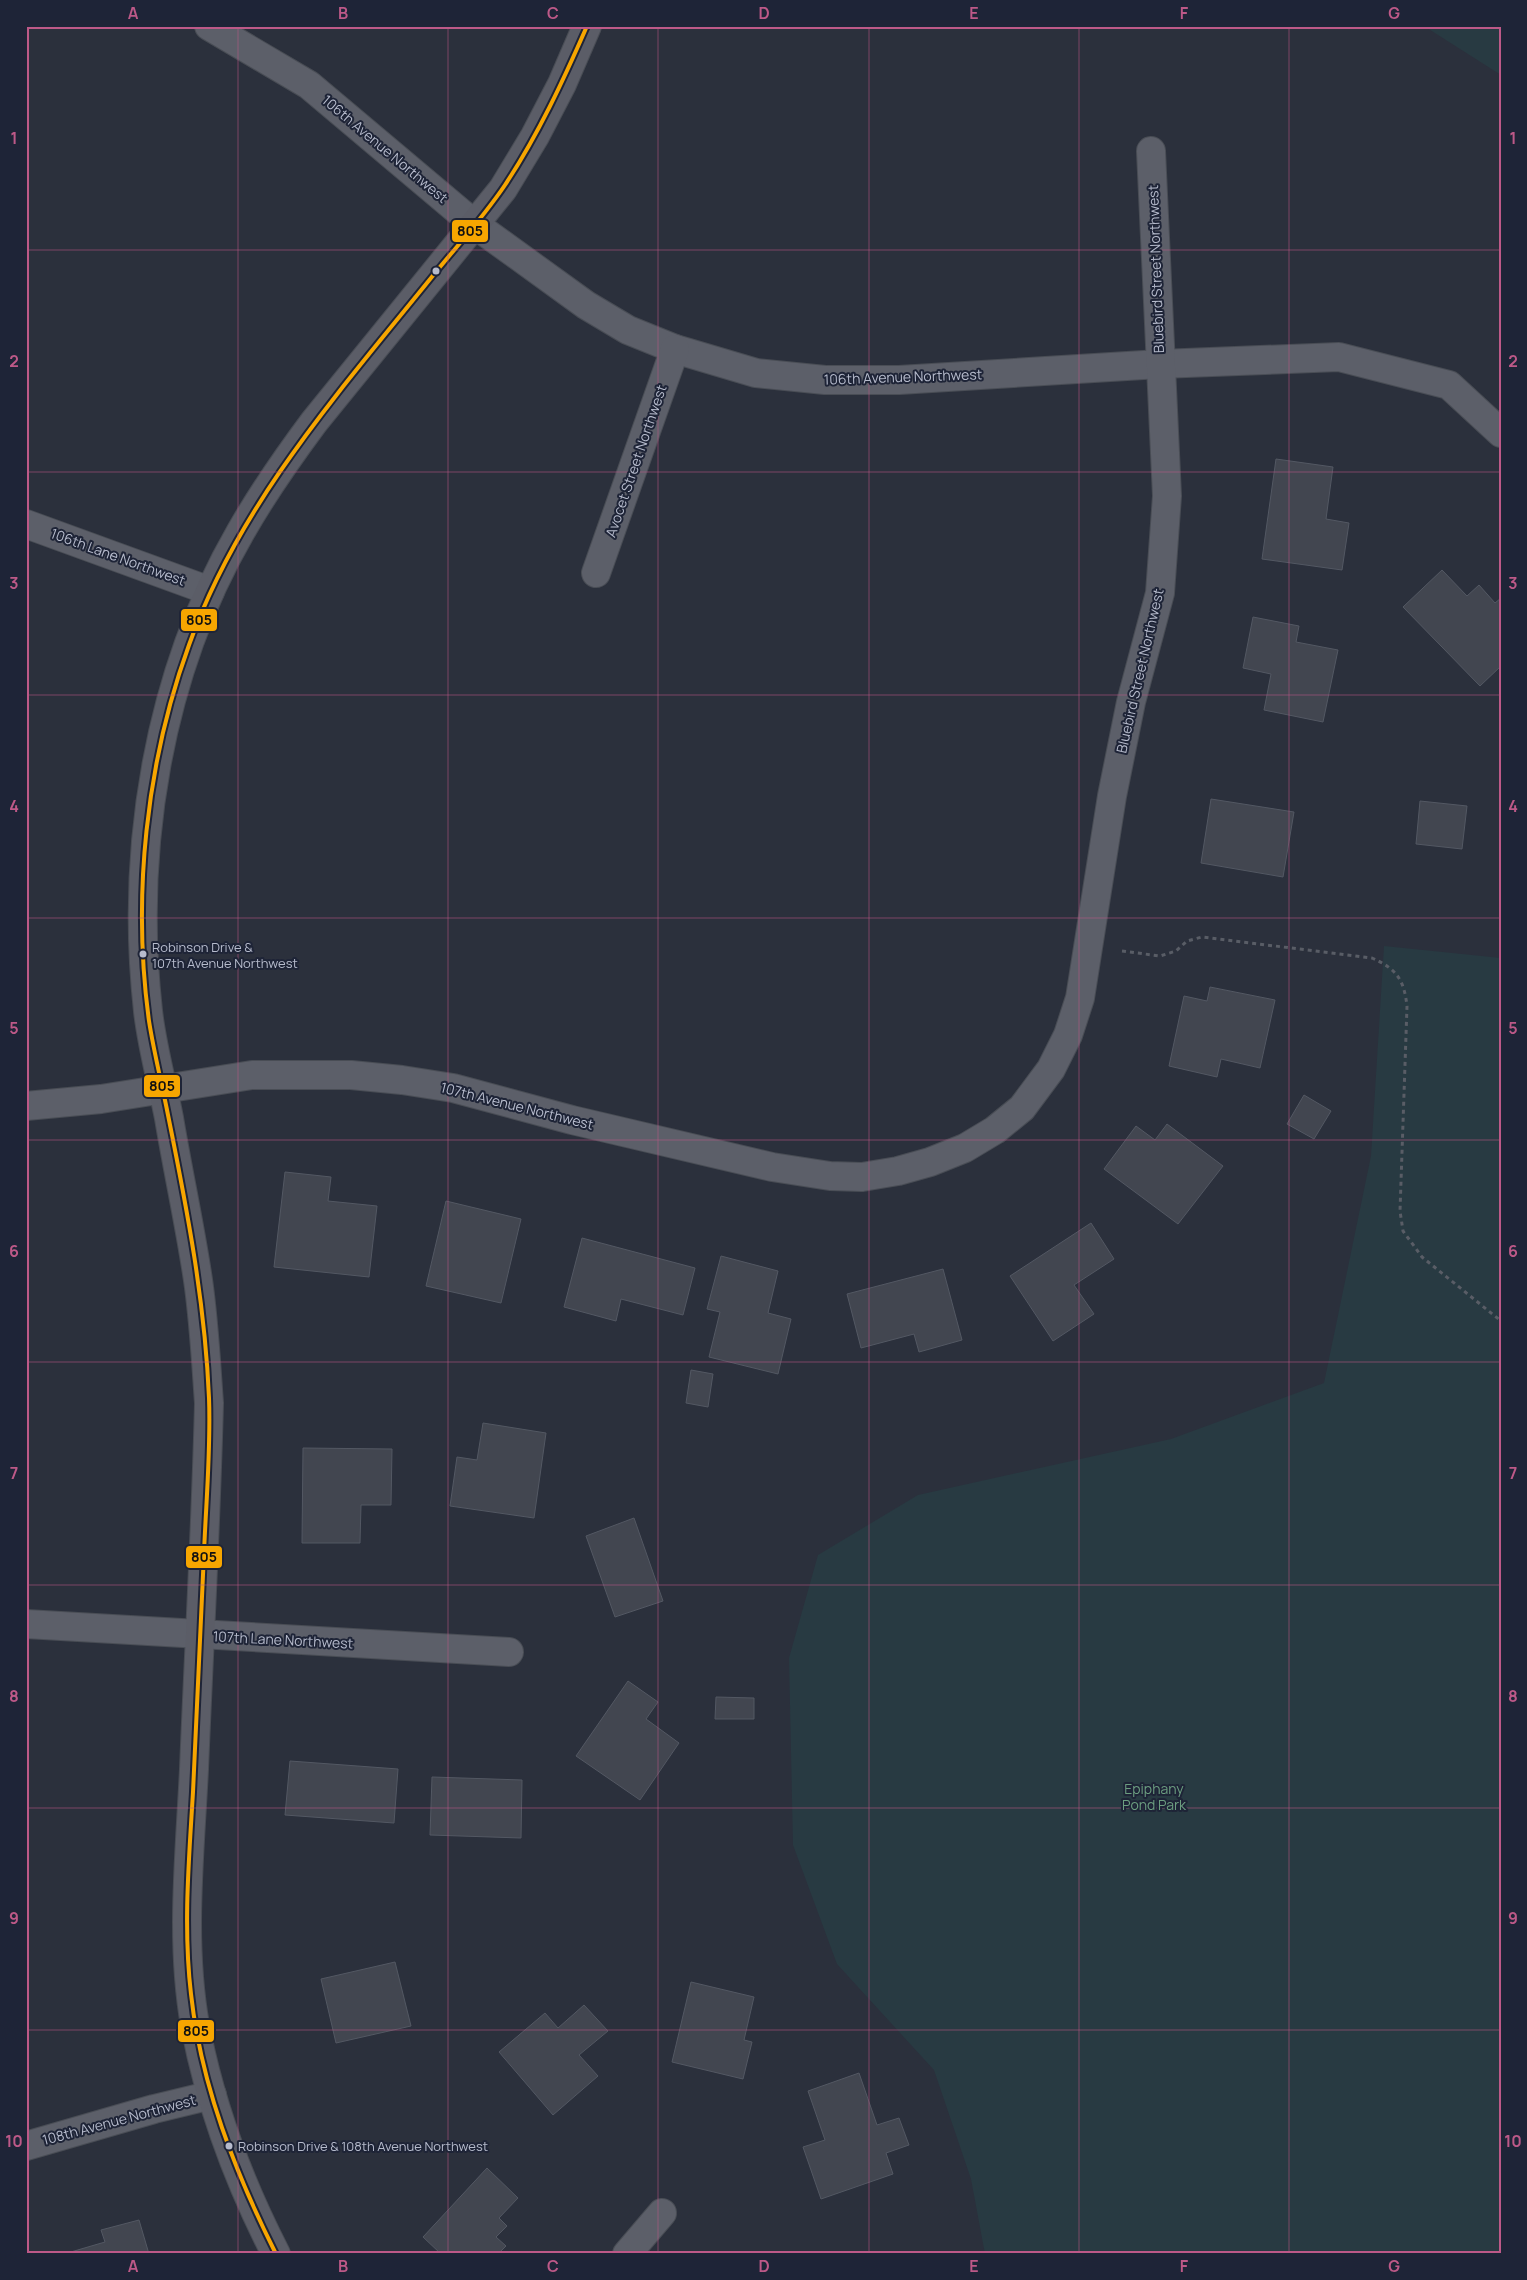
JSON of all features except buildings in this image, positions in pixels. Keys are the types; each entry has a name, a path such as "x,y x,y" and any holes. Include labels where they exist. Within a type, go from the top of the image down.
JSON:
{"street":[{"name":"106th Avenue Northwest","path":"208,26 309,85 474,224 586,305 628,330 675,349 756,373 825,380 899,380 1160,364 1339,357 1449,385 1501,433"},
{"path":"276,2254 257,2217 228,2146 212,2095 195,2025 190,1981 188,1933 189,1858 209,1403 205,1340 198,1280 148,1013 142,919 146,841 156,767 184,658 210,591 240,533 287,458 314,422 503,189 535,136 562,84 587,26"},
{"name":"Bluebird Street Northwest","path":"996,1130 1022,1108 1056,1060 1068,1035 1080,998 1112,796 1130,702 1160,593 1167,496 1151,151"},
{"name":"Avocet Street Northwest","path":"596,573 675,349"},
{"name":"106th Lane Northwest","path":"26,524 210,591"},
{"name":"107th Avenue Northwest","path":"26,1106 101,1099 252,1075 316,1074 402,1080 453,1088 572,1120 753,1163 830,1176 862,1177 898,1171 930,1162 965,1148 996,1130"},
{"name":"107th Lane Northwest","path":"26,1624 509,1652"},
{"name":"108th Avenue Northwest","path":"26,2146 154,2109 212,2095"},
{"path":"627,2254 662,2213"}],"path":[{"path":"1089,947 1160,956 1176,951 1187,941 1202,937 1372,958 1386,964 1399,976 1405,989 1407,1006 1400,1211 1403,1231 1432,1266 1501,1321"}],"green space":[{"path":"1424,26 1501,26 1501,75"},
{"name":"Epiphany Pond Park","path":"1384,946 1501,958 1501,2254 985,2254 971,2179 934,2070 837,1964 793,1845 789,1658 818,1555 918,1495 1171,1439 1324,1383 1371,1156"}],"transit line":[{"name":"805","path":"276,2254 247,2192 211,2095 196,2028 191,1994 187,1944 188,1893 208,1475 209,1398 204,1326 194,1256 182,1185 149,1021 142,927 146,831 162,736 174,690 189,645 210,593 235,544 263,497 327,407 505,185 549,107 587,26"}],"place":[{"name":"Robinson Drive & 107th Avenue Northwest","path":"143,954"},
{"name":"Robinson Drive & 108th Avenue Northwest","path":"229,2146"}]}
